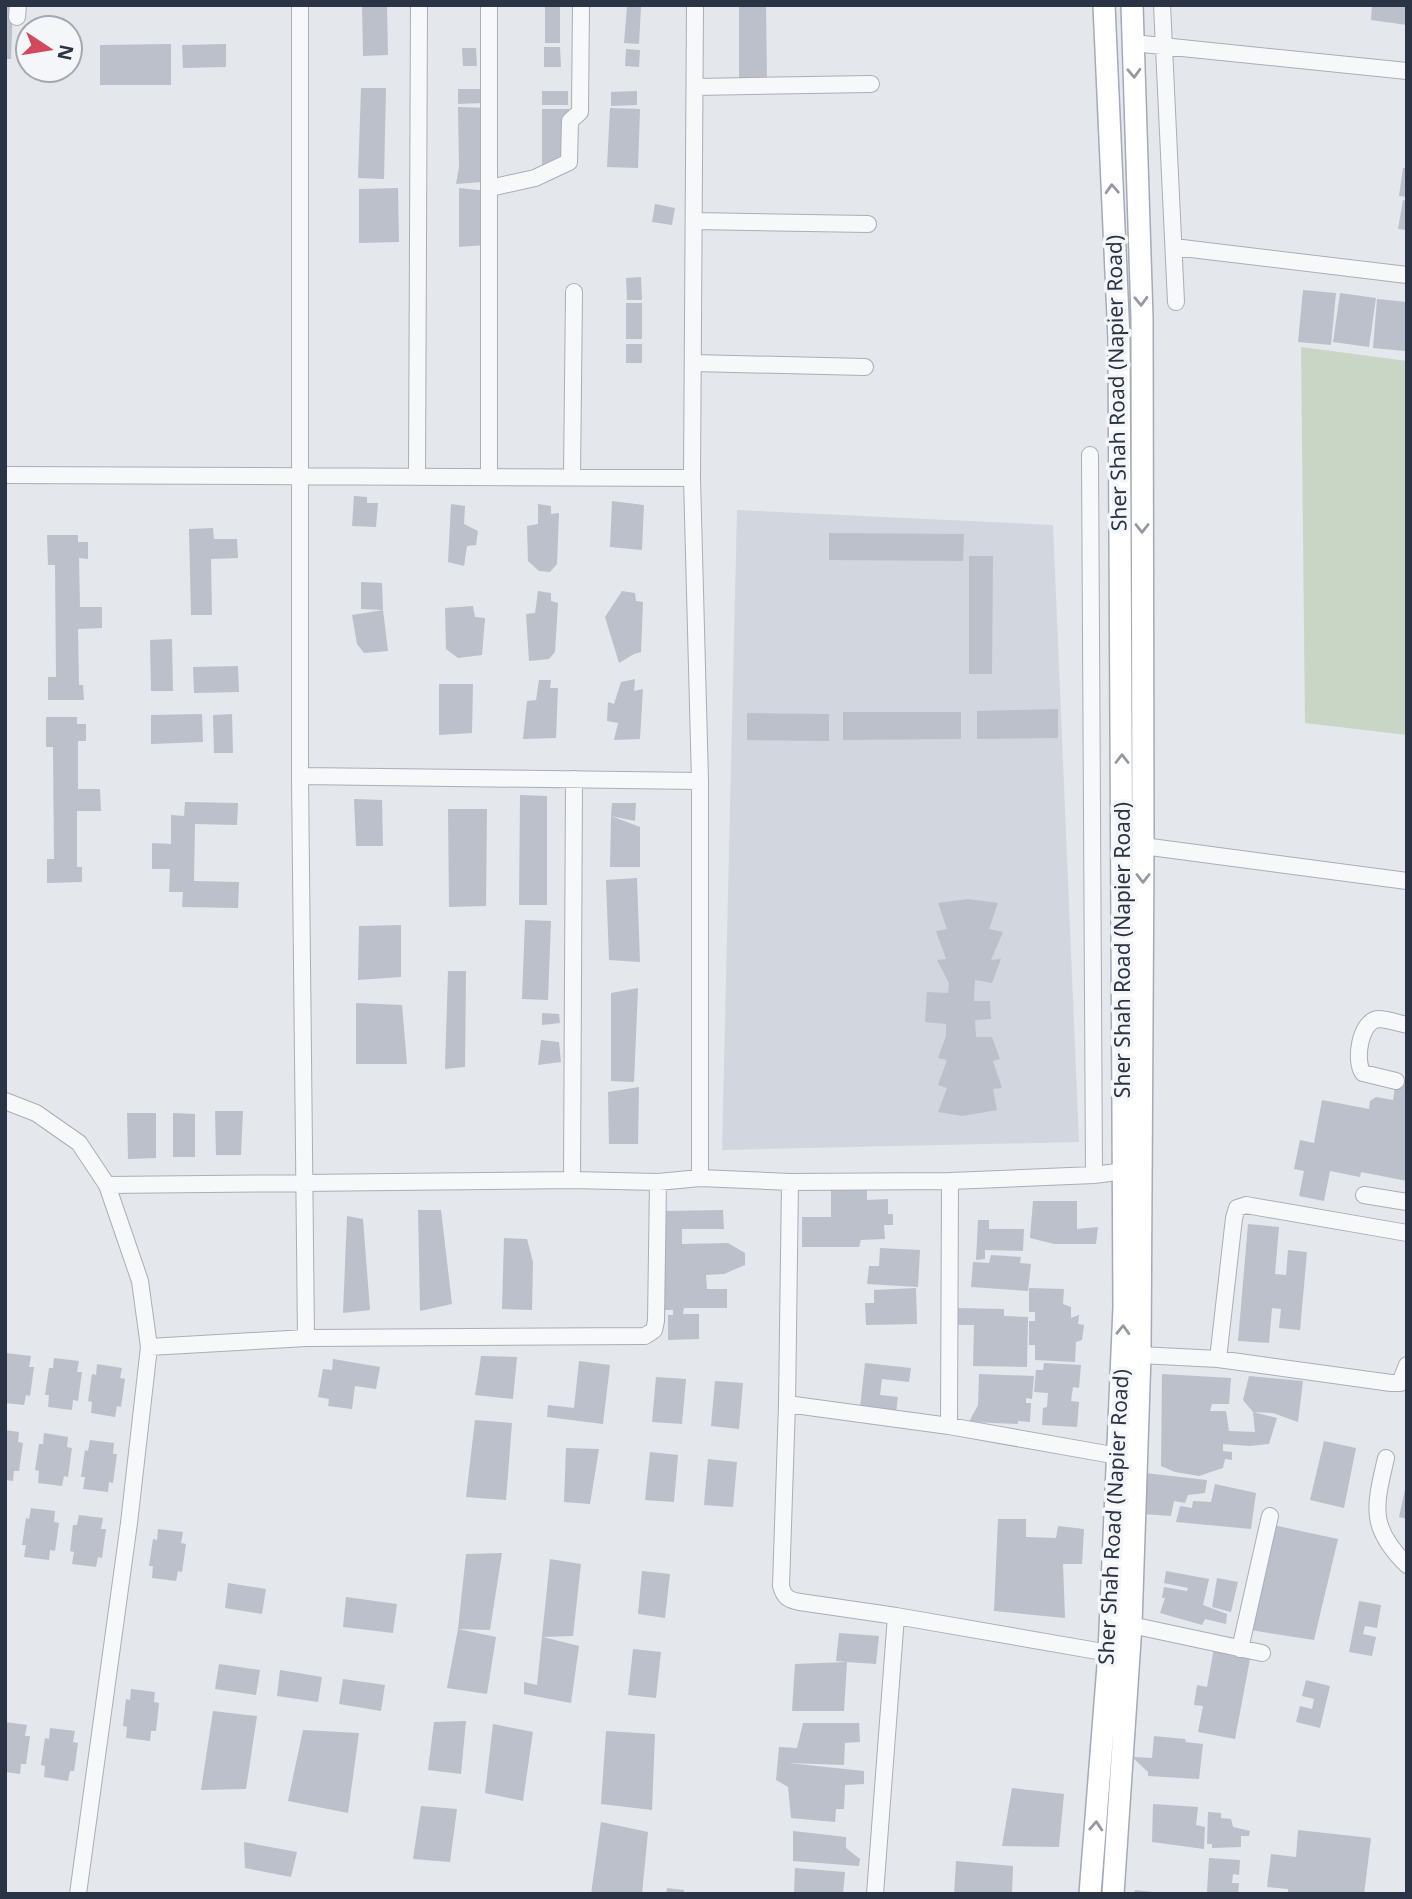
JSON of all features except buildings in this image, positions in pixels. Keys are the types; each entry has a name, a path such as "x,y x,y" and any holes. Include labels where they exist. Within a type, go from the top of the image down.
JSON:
{"main road":[{"name":"Sher Shah Road (Napier Road)","path":"1090,1894 1109,1653 1124,1307 1119,339 1104,5"},
{"name":"Sher Shah Road (Napier Road)","path":"1113,1894 1130,1625 1140,1354 1142,318 1132,5"}],"street":[{"path":"300,5 300,776 306,1338"},
{"path":"417,475 419,5"},
{"path":"489,5 489,476"},
{"path":"490,188 535,178 569,162 570,121 580,112 581,5"},
{"path":"695,5 692,478 700,781 700,1178"},
{"path":"1162,5 1176,302"},
{"path":"1133,43 1407,71"},
{"path":"695,87 870,84"},
{"path":"694,221 868,224"},
{"path":"1174,247 1407,275"},
{"path":"572,477 574,292"},
{"path":"693,363 865,367"},
{"path":"1090,455 1094,1175"},
{"path":"5,475 692,478"},
{"path":"1090,555 1120,556"},
{"path":"300,776 700,781"},
{"path":"572,1180 574,779"},
{"path":"1143,846 1407,881"},
{"path":"1091,853 1123,853"},
{"path":"1396,1081 1363,1073 1359,1060 1360,1046 1364,1032 1370,1023 1377,1019 1407,1025"},
{"path":"5,1101 36,1113 79,1143 107,1185 140,1281 149,1348 129,1523 78,1894"},
{"path":"107,1185 572,1180 659,1182 700,1178 790,1182 950,1181 1094,1175 1124,1171 1141,1158"},
{"path":"949,1426 950,1181"},
{"path":"149,1348 306,1338 645,1336 654,1331 656,1321 659,1182"},
{"path":"790,1182 781,1586 784,1595 790,1601 896,1616 1109,1653"},
{"path":"1364,1195 1407,1202"},
{"path":"1219,1359 1237,1209 1246,1205 1407,1233"},
{"path":"1140,1354 1219,1359 1381,1383 1403,1383 1407,1365"},
{"path":"787,1404 949,1426 1118,1456"},
{"path":"1386,1458 1378,1495 1377,1517 1387,1544 1407,1565"},
{"path":"1240,1649 1269,1516"},
{"path":"875,1894 896,1616"},
{"path":"1130,1625 1262,1653"}],"shaded area":[{"path":"737,510 1053,525 1079,1142 722,1150"}],"green space":[{"path":"1301,347 1407,361 1407,735 1305,723"}]}
